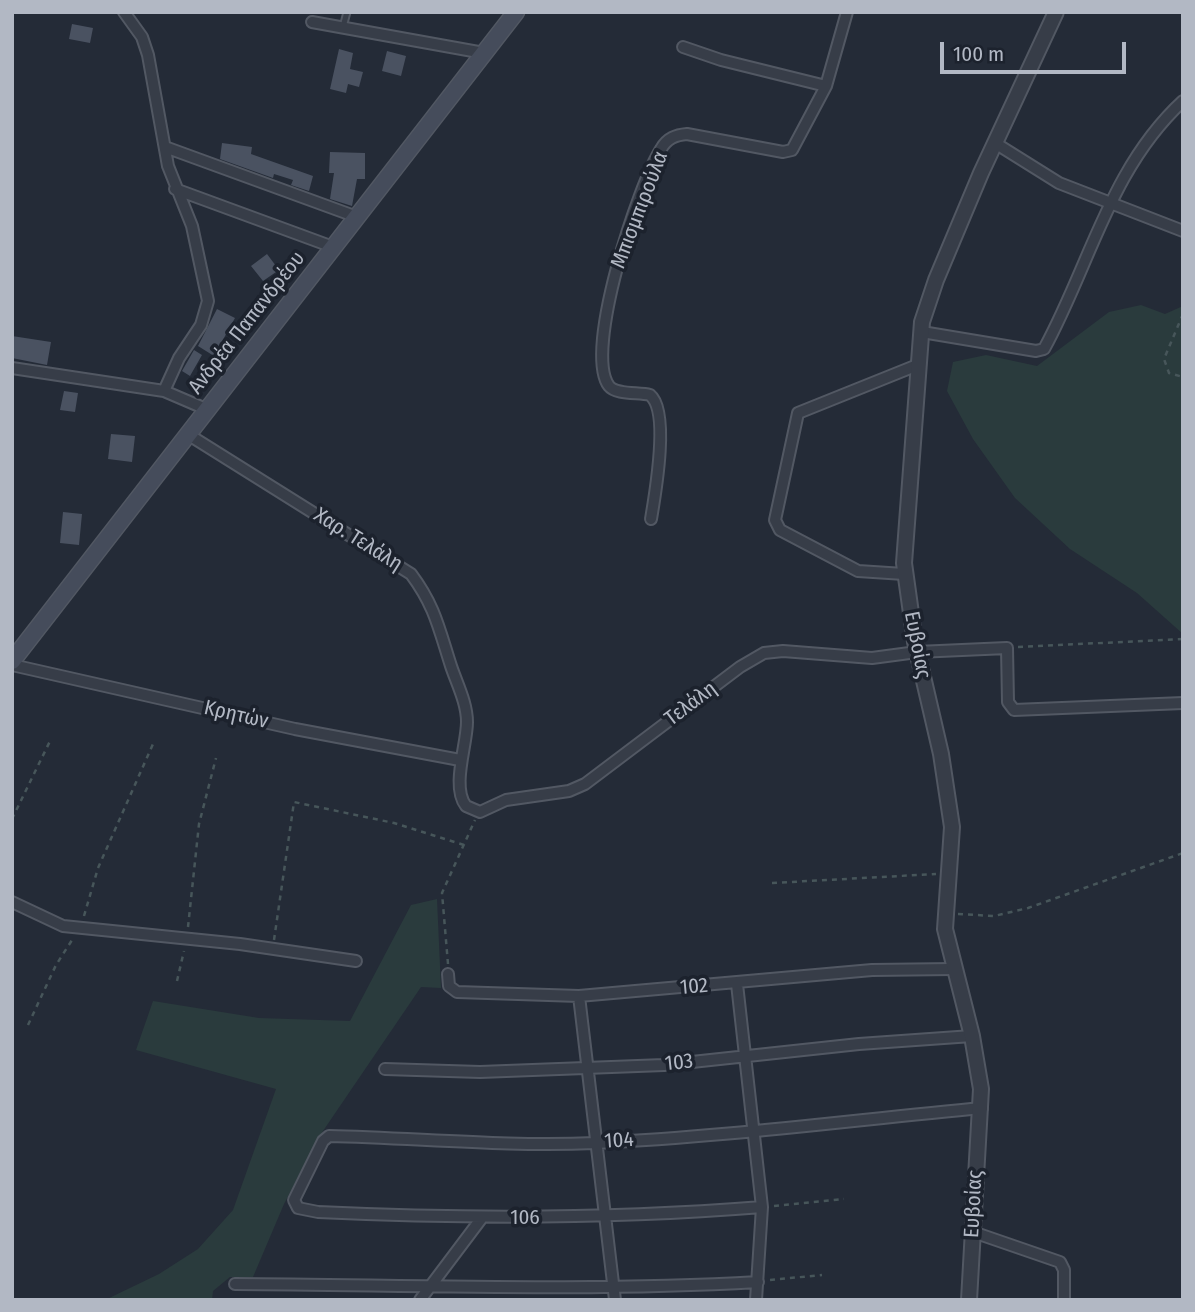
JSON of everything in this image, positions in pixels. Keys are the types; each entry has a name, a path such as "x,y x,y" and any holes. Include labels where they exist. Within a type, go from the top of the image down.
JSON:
{"main road":[{"name":"Ανδρέα Παπανδρέου","path":"12,663 189,435 206,408 516,12"}],"street":[{"path":"124,12 142,37 148,55 175,189 192,226 208,302 201,325 179,358 164,391"},
{"name":"Μπισμπιρούλα","path":"651,519 657,484 658,410 650,395 615,390 609,386 602,353 611,289 624,242 660,149 676,135 687,134 789,152 826,86 847,12"},
{"name":"Ευβοίας","path":"969,1300 982,1108 972,1036 953,969 945,913 952,827 942,754 917,652 904,574 922,332 936,280 995,143 1056,12"},
{"path":"312,22 484,53"},
{"path":"682,47 721,60 826,86"},
{"path":"922,332 1035,351 1044,349 1108,203 1150,135 1183,101"},
{"path":"995,143 1059,183 1183,231"},
{"path":"165,147 357,217"},
{"path":"175,189 333,247"},
{"path":"904,574 858,571 780,530 775,520 798,412 920,364"},
{"path":"12,368 164,391 206,408"},
{"name":"Χαρ. Τελάλη","path":"189,435 411,574 428,597 439,621 463,701 467,721 460,760 462,802 480,812"},
{"path":"1007,648 1008,702 1014,710 1183,703"},
{"name":"Τελάλη","path":"480,812 506,800 569,791 585,784 740,667 764,653 796,651 872,658 917,652 1007,648"},
{"name":"Κρητών","path":"12,663 295,729 460,760"},
{"path":"12,902 48,921 356,961"},
{"name":"102","path":"448,974 449,986 457,992 579,996 872,970 953,969"},
{"path":"737,984 762,1208 756,1300"},
{"path":"579,996 615,1300"},
{"name":"103","path":"385,1069 480,1072 664,1065 744,1055 972,1036"},
{"name":"104","path":"294,1200 323,1141 330,1136 451,1143 595,1143 755,1132 982,1108"},
{"name":"106","path":"294,1200 298,1208 318,1212 481,1219 604,1218 762,1208"},
{"path":"420,1300 481,1219"},
{"path":"973,1231 1060,1262 1064,1270 1064,1300"},
{"path":"234,1284 508,1288 758,1282"}],"lane":[{"path":"343,27 347,12"}],"path":[{"path":"1183,314 1164,359 1169,373 1183,377"},
{"path":"1007,648 1183,639"},
{"path":"12,819 51,739"},
{"path":"28,1025 56,965 81,926 99,868 153,744"},
{"path":"177,981 186,940 199,824 216,758"},
{"path":"273,949 291,808 294,802 394,823 464,845"},
{"path":"448,974 442,892 480,812"},
{"path":"945,913 994,916 1183,853"},
{"path":"772,883 948,873"},
{"path":"762,1208 844,1199"},
{"path":"758,1282 822,1275"}],"shaded area":[{"path":"1141,305 1165,314 1183,306 1183,634 1137,593 1070,549 1015,498 973,439 947,391 953,362 986,355 1037,366 1109,312"},
{"path":"437,899 441,988 421,987 323,1131 284,1204 253,1277 230,1277 213,1291 212,1300 105,1300 159,1274 198,1249 233,1210 276,1089 136,1050 153,1001 259,1018 350,1021 411,905"}],"building":[{"path":"72,24 93,28 90,43 69,39"},
{"path":"339,49 353,53 350,69 363,72 359,87 348,84 346,93 330,89"},
{"path":"387,51 406,56 401,76 382,71"},
{"path":"222,143 252,147 251,154 313,176 309,191 291,185 293,180 274,174 273,178 220,159"},
{"path":"330,152 365,153 365,179 357,179 352,206 330,199 334,173 329,173"},
{"path":"267,254 279,270 263,281 251,266"},
{"path":"217,309 235,318 214,356 198,346"},
{"path":"12,336 51,342 47,365 12,358"},
{"path":"194,350 202,355 190,376 182,371"},
{"path":"64,391 78,393 75,412 60,410"},
{"path":"111,434 135,436 132,462 108,459"},
{"path":"63,512 82,514 79,545 60,543"}]}
